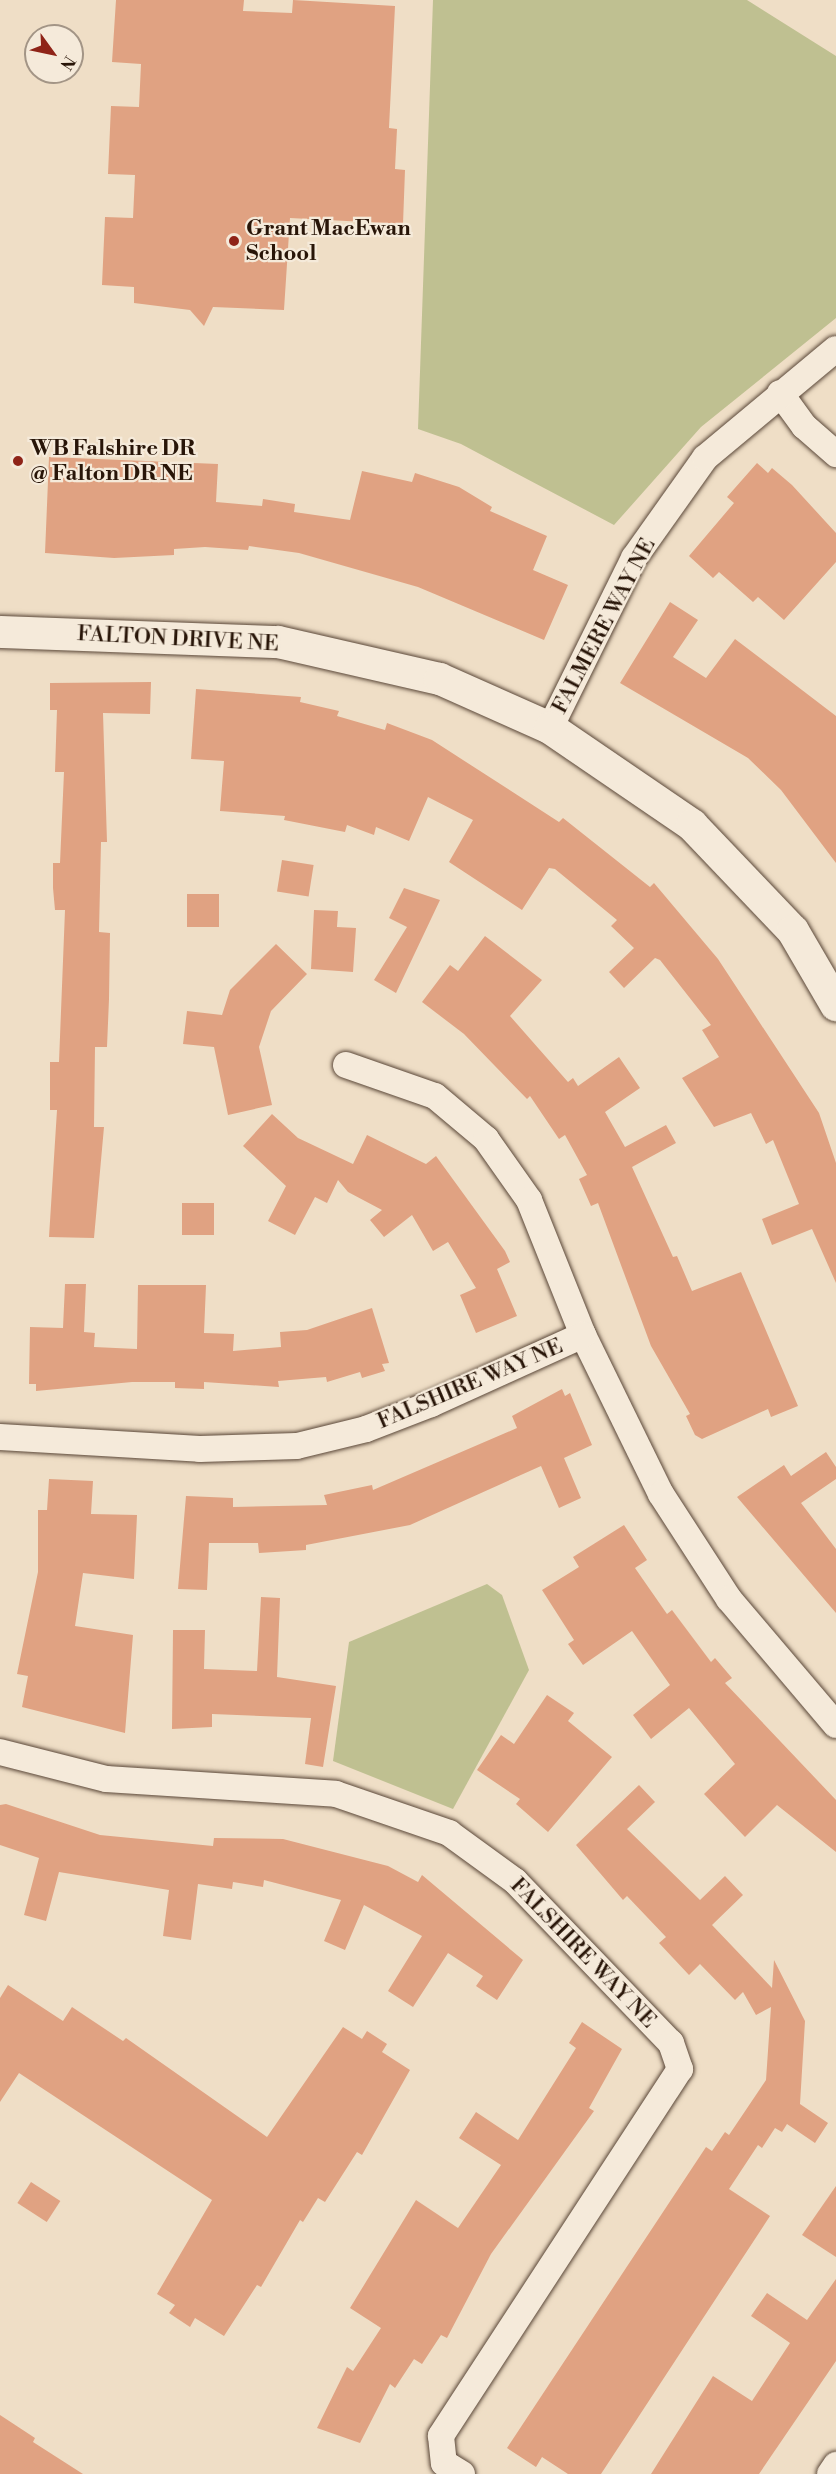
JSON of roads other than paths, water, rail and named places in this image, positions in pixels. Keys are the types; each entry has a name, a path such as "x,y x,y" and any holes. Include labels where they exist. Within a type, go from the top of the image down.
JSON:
{"street":[{"name":"FALMERE WAY NE","path":"550,728 634,558 705,458 780,393 836,349"},
{"path":"780,393 804,426 836,454"},
{"name":"FALTON DRIVE NE","path":"0,632 278,642 440,679 550,728 692,825 793,931 836,1005"},
{"path":"346,1065 435,1096 486,1139 529,1200 583,1335"},
{"name":"FALSHIRE WAY NE","path":"0,1437 200,1449 297,1446 366,1429 431,1404 583,1335 661,1494 729,1599 836,1725"},
{"name":"FALSHIRE WAY NE","path":"0,1752 106,1779 336,1794 449,1833 515,1881 671,2043 680,2069 441,2436 444,2463 462,2474"},
{"path":"830,2474 836,2465"}],"place":[{"name":"Grant MacEwan School","path":"234,241"},
{"name":"WB Falshire DR @ Falton DR NE","path":"18,461"}]}
